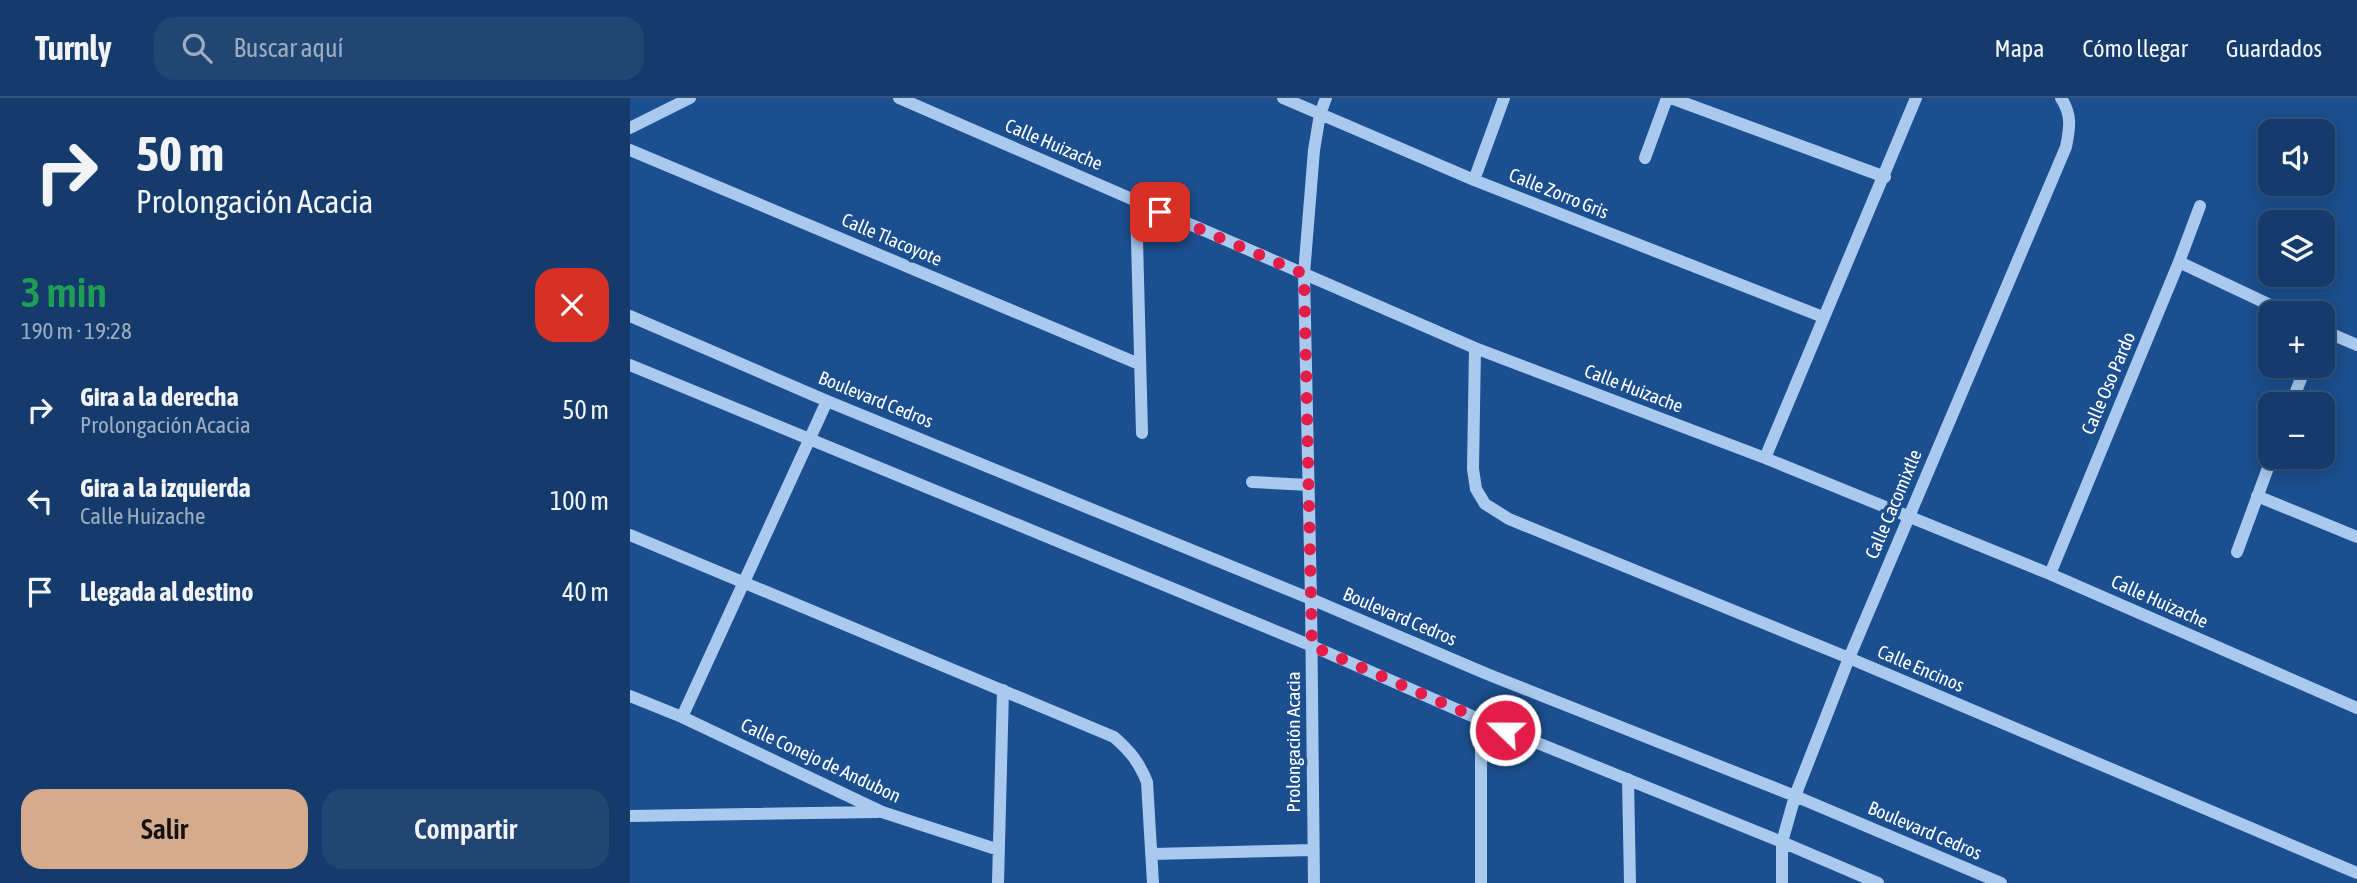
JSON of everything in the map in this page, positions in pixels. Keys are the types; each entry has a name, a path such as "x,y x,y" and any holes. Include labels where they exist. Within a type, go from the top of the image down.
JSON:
{"street":[{"path":"630,128 690,98"},
{"name":"Calle Huizache","path":"899,98 1475,348 1765,458 2050,574 2357,708"},
{"name":"Calle Zorro Gris","path":"1283,98 1474,180 1824,317"},
{"name":"Prolongación Acacia","path":"1314,883 1304,274 1314,150 1320,114 1326,98"},
{"path":"1474,180 1504,98"},
{"path":"1645,158 1669,98 1885,177"},
{"path":"1765,458 1916,98"},
{"name":"Calle Cacomixtle","path":"1782,883 1782,842 1795,796 1849,658 2066,147 2070,126 2069,111 2061,98"},
{"name":"Calle Tlacoyote","path":"630,150 1139,364"},
{"path":"1136,201 1142,433"},
{"name":"Calle Oso Pardo","path":"2050,574 2200,206"},
{"path":"2179,262 2262,301"},
{"name":"Boulevard Cedros","path":"630,316 827,401 1487,674 1795,796 2001,883"},
{"path":"2335,336 2357,345"},
{"name":"Calle Encinos","path":"1475,348 1473,469 1476,489 1485,504 1509,519 1849,658 2357,873"},
{"path":"630,365 1878,883"},
{"path":"682,717 827,401"},
{"path":"2236,552 2267,469"},
{"path":"1252,482 1309,485"},
{"path":"2257,496 2357,537"},
{"path":"630,535 1114,737 1130,751 1141,766 1147,782 1153,883"},
{"path":"998,883 1003,690"},
{"name":"Calle Conejo de Andubon","path":"630,696 682,717 882,812 999,850"},
{"path":"1480,720 1481,883"},
{"path":"1628,779 1630,883"},
{"path":"630,816 882,812"},
{"path":"1153,854 1313,850"}],"route":[{"path":"1160,212 1304,274 1312,646 1505,730"}]}
